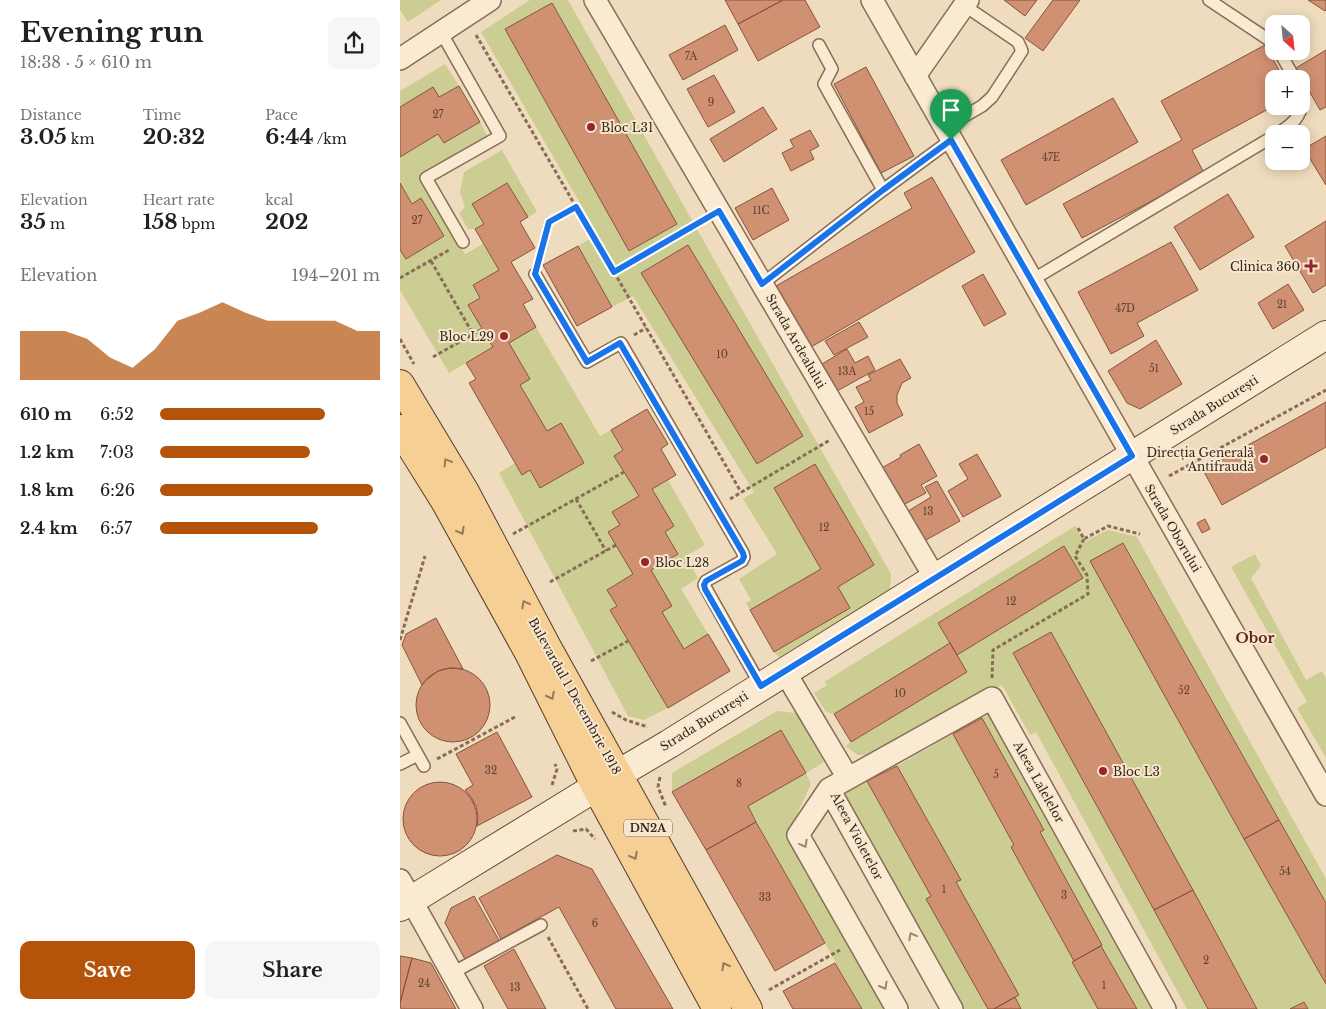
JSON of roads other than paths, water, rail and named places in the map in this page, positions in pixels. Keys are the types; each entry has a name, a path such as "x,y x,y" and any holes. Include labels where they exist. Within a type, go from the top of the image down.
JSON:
{"main road":[{"name":"Bulevardul 1 Decembrie 1918","path":"400,384 465,492 547,647 607,780 717,1009"},
{"name":"Bulevardul 1 Decembrie 1918","path":"400,429 445,501 524,644 748,1009"}],"street":[{"path":"400,59 490,0"},
{"name":"Strada Ardealului","path":"595,0 935,578"},
{"name":"Strada Oborului","path":"872,0 1326,796"},
{"path":"915,76 967,3"},
{"name":"Strada București","path":"404,895 607,780 785,672 1326,336"},
{"name":"Aleea Violetelor","path":"785,672 848,778 829,789 952,1009"},
{"name":"Aleea Lalelelor","path":"848,778 992,698 1165,1009"},
{"path":"829,789 798,835 897,1009"},
{"path":"811,817 844,814"},
{"path":"404,895 472,1009"}],"lane":[{"path":"1209,0 1265,38"},
{"path":"762,284 883,190 992,97 1022,51 1018,42 967,3"},
{"path":"441,32 500,136 426,178 463,242"},
{"path":"819,45 832,69 824,84 883,190"},
{"path":"1032,280 1265,141"},
{"path":"535,274 587,362 620,343 744,557 742,561 706,581 704,585 761,686"},
{"path":"400,723 424,766"},
{"path":"400,764 418,754"},
{"path":"452,973 541,925"}],"place":[{"name":"Bloc L31","path":"591,127"},
{"name":"Clinica 360","path":"1311,266"},
{"name":"Bloc L29","path":"504,336"},
{"name":"Direcția Generală Antifraudă","path":"1264,459"},
{"name":"Bloc L28","path":"645,562"},
{"name":"Bloc L3","path":"1103,771"}],"district":[{"name":"Obor","path":"1255,638"}]}
